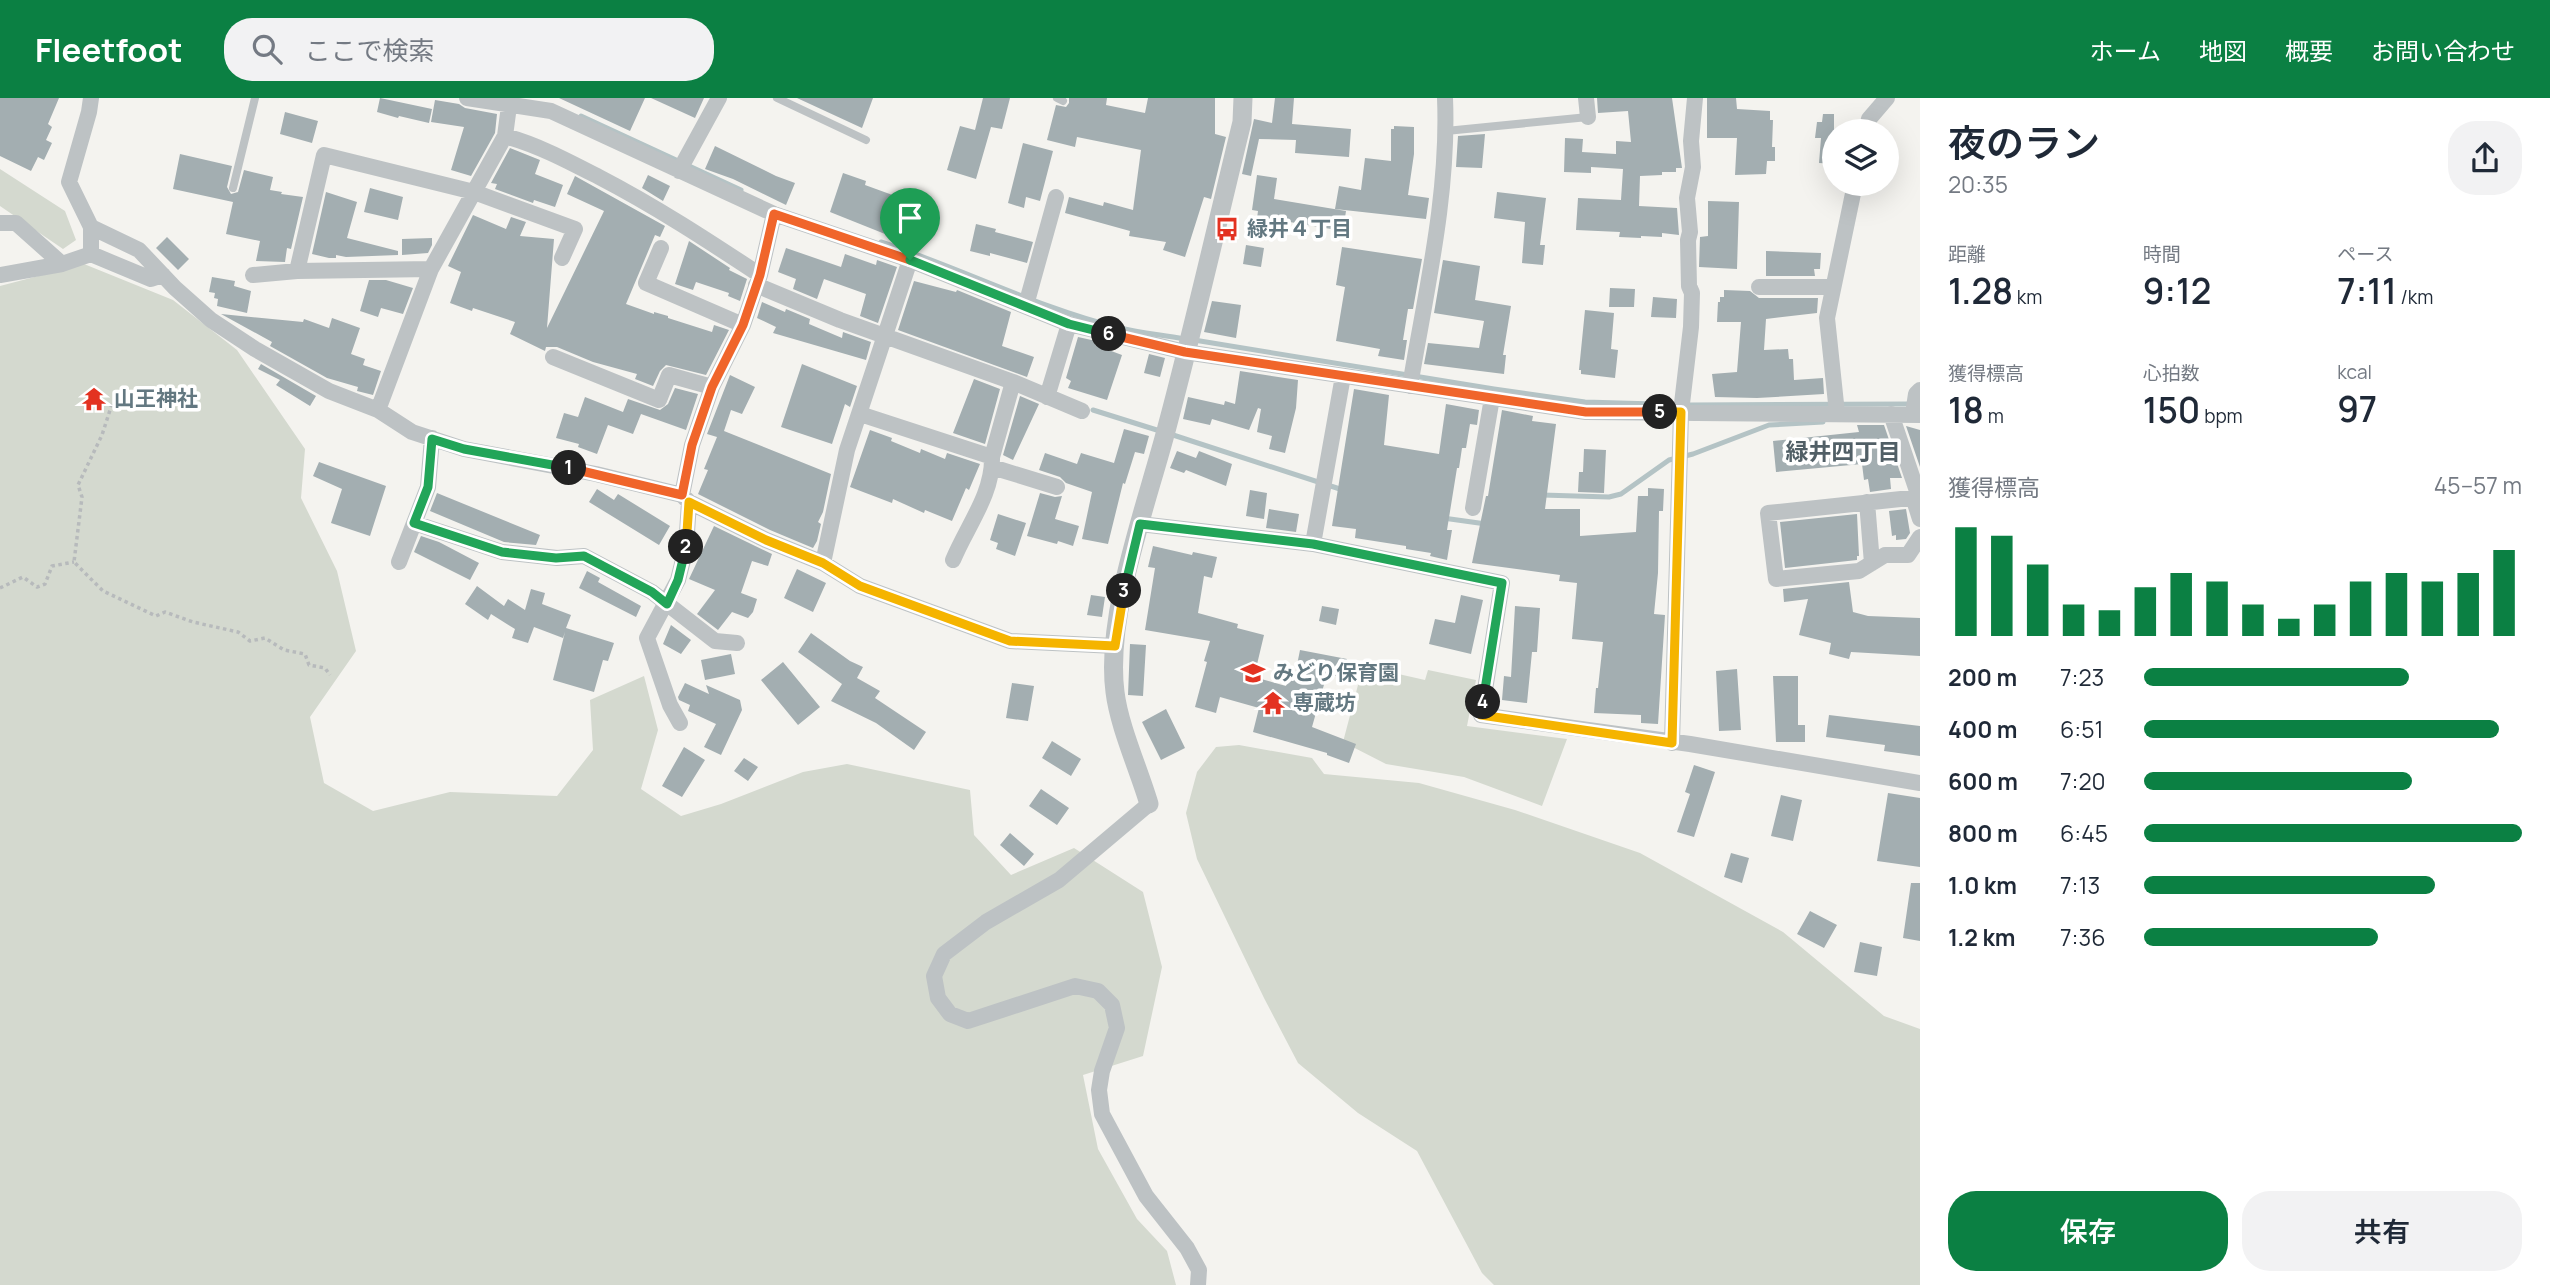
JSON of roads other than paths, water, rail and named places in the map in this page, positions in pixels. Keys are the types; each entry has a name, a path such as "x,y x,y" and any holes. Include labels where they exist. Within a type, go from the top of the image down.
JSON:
{"street":[{"path":"91,98 69,182 91,227 91,254"},
{"path":"467,98 509,106 554,105 679,171 774,214 910,260 1069,324 1185,352 1586,412 1917,414 1916,394 1920,390"},
{"path":"679,171 719,98"},
{"path":"1198,1285 1199,1270 1187,1248 1146,1196 1102,1114 1099,1090 1101,1071 1116,1028 1112,1005 1098,991 1074,986 968,1021 950,1014 938,998 934,976 944,954 986,922 1059,880 1149,804 1123,728 1115,692 1115,646 1123,595 1140,524 1242,122 1243,98"},
{"path":"1410,386 1438,229 1446,131 1445,98"},
{"path":"1587,98 1588,117"},
{"path":"1672,743 1681,412 1691,316 1687,198 1693,167 1691,141 1695,98"},
{"path":"1869,119 1887,98"},
{"path":"378,410 431,269 505,136 509,106"},
{"path":"505,136 529,142 633,195 686,226 758,280 840,320 1013,382 1082,411"},
{"path":"297,271 324,155 474,192 575,229 562,258"},
{"path":"1837,413 1826,318 1852,196"},
{"path":"1026,305 1056,197"},
{"path":"680,723 670,705 647,638 678,580 686,548 685,498 692,445 712,387 743,325 758,280 774,214"},
{"path":"0,223 16,223 62,264"},
{"path":"91,227 139,250 211,320 255,349 329,391 378,410 412,432 464,449 583,471 685,498 766,540 823,563 860,586 1010,641 1115,646"},
{"path":"661,248 646,283 743,325"},
{"path":"0,275 62,264 91,254 151,279 163,275"},
{"path":"823,563 847,450 910,260"},
{"path":"253,275 297,271 431,269"},
{"path":"1759,286 1833,287"},
{"path":"1046,397 1069,324"},
{"path":"553,357 659,400 669,375 712,387"},
{"path":"1313,544 1343,376"},
{"path":"953,560 965,531 976,517 1013,382"},
{"path":"1473,509 1492,398"},
{"path":"860,414 1058,487"},
{"path":"1891,414 1917,497 1920,519"},
{"path":"399,562 428,487 432,439"},
{"path":"1917,497 1768,513 1776,579 1859,571 1885,555 1908,555 1920,537"},
{"path":"1867,502 1872,563"},
{"path":"414,523 502,552 556,558 584,556 652,592 715,641 737,643"},
{"path":"1140,524 1313,544 1502,583 1481,715 1920,783"}],"lane":[{"path":"233,188 255,98"},
{"path":"778,98 866,141"},
{"path":"1446,131 1588,117"}],"waterway":[{"path":"581,116 741,190"},
{"path":"881,242 1089,320 1128,330 1184,339"},
{"path":"1194,340 1585,402 1690,405 1910,404"},
{"path":"1093,410 1160,431"},
{"path":"1542,495 1609,497 1621,494 1669,460 1693,454 1769,425 1823,422"},
{"path":"1170,434 1343,490"},
{"path":"1443,518 1486,524"}],"place":[{"name":"緑井４丁目","path":"1227,229"},
{"name":"山王神社","path":"94,399"},
{"name":"みどり保育園","path":"1253,673"},
{"name":"専蔵坊","path":"1273,703"}],"district":[{"name":"緑井四丁目","path":"1843,452"}]}
